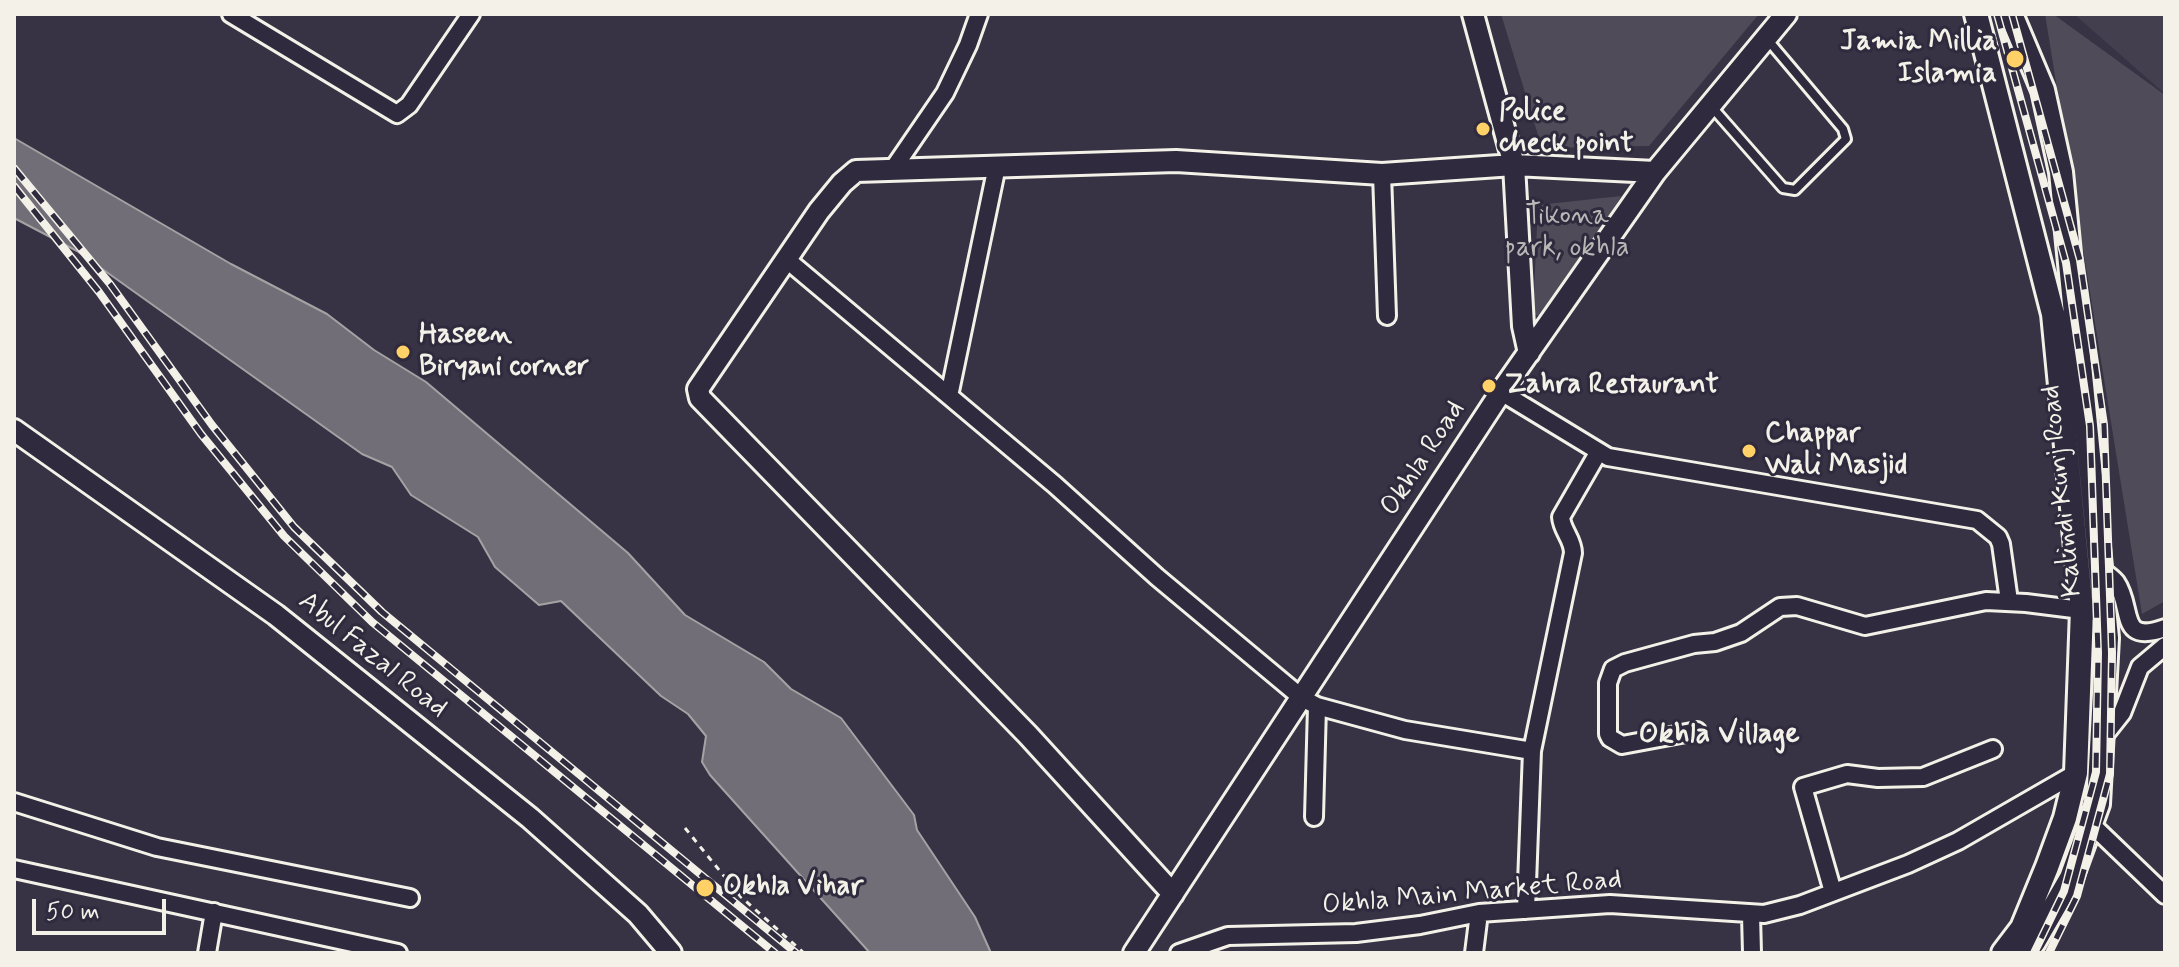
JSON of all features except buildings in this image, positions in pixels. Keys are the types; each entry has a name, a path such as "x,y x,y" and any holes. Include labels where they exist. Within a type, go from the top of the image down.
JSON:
{"main road":[{"name":"Kalindi Kunj Road","path":"1976,14 2053,314 2082,610 2076,773 2065,818 2027,916 2003,953"},
{"name":"Kalindi Kunj Road","path":"2011,14 2043,90 2061,172 2107,638 2098,804 2071,878 2025,953"}],"street":[{"path":"240,17 397,114 409,105 471,14"},
{"path":"893,169 945,93 979,14"},
{"path":"1473,14 1514,165 1523,326 1529,353"},
{"name":"Okhla Road","path":"1134,953 1310,702 1501,392 1655,172 1786,14"},
{"path":"1173,894 1028,735 698,395 698,389 819,211 849,176 863,170 1176,161 1382,174 1514,165 1655,172"},
{"path":"949,396 997,166"},
{"path":"1382,174 1387,316"},
{"path":"786,259 1055,485 1157,577 1310,702 1405,730 1532,751"},
{"path":"1501,392 1598,453 1629,462 1977,520 1998,537 2001,544 2009,601"},
{"name":"Abul Fazal Road","path":"14,430 276,615 530,818 638,914 671,953"},
{"path":"1526,910 1532,751 1573,553 1572,541 1561,517 1598,453"},
{"path":"2101,570 2118,585 2130,625 2135,631 2144,634 2165,628"},
{"path":"1697,731 1622,745 1614,741 1608,734 1608,683 1613,669 1625,663 1741,633 1780,607 1797,606 1865,626 1986,601 2105,613"},
{"path":"2103,737 2122,713 2140,667 2165,646"},
{"path":"1310,702 1314,817"},
{"path":"1833,892 1803,787 1847,774 1878,778 1923,777 1993,749"},
{"name":"Okhla Main Market Road","path":"1179,953 1228,936 1356,933 1479,913 1610,904 1751,915 1777,911 1908,864 1958,841 2076,773"},
{"path":"14,802 157,847 410,898"},
{"path":"2090,823 2165,895"},
{"path":"14,869 398,953"},
{"path":"207,953 214,912"},
{"path":"1474,953 1479,913"},
{"path":"1751,915 1752,953"}],"lane":[{"path":"1710,105 1783,188 1795,190 1846,139 1843,129 1766,38"}],"path":[{"path":"685,828 741,897 804,953"}],"shaded area":[{"name":"Jamia Millia Islamia","path":"2074,14 2165,14 2165,94"},
{"path":"14,138 231,264 327,314 374,350 426,382 628,553 685,615 764,662 791,689 841,718 914,815 917,830 975,917 991,953 870,953 710,775 702,762 706,736 688,714 661,696 561,601 539,605 495,567 478,537 411,495 392,467 362,454 77,251 14,218"}],"green space":[{"path":"1501,14 1759,14 1649,146 1542,148"},
{"path":"2045,14 2053,14 2165,95 2165,601 2142,614"},
{"name":"Tikona park, okhla","path":"1621,196 1552,316 1533,315 1538,205"}],"railway":[{"path":"1997,14 2066,263 2090,426 2098,653 2096,772 2064,891 2034,953"},
{"path":"2012,14 2080,260 2104,425 2112,653 2110,774 2077,896 2049,953"},
{"path":"14,168 110,284 212,425 294,527 382,612 796,953"},
{"path":"14,186 99,292 201,434 284,536 372,622 775,953"}],"place":[{"name":"Jamia Millia Islamia","path":"2015,59"},
{"name":"Police check point","path":"1483,129"},
{"name":"Haseen Biryani corner","path":"403,352"},
{"name":"Zahra Restaurant","path":"1489,386"},
{"name":"Chappar Wali Masjid","path":"1749,451"},
{"name":"Okhla Vihar","path":"705,888"}],"district":[{"name":"Okhla Village","path":"1719,736"}]}
